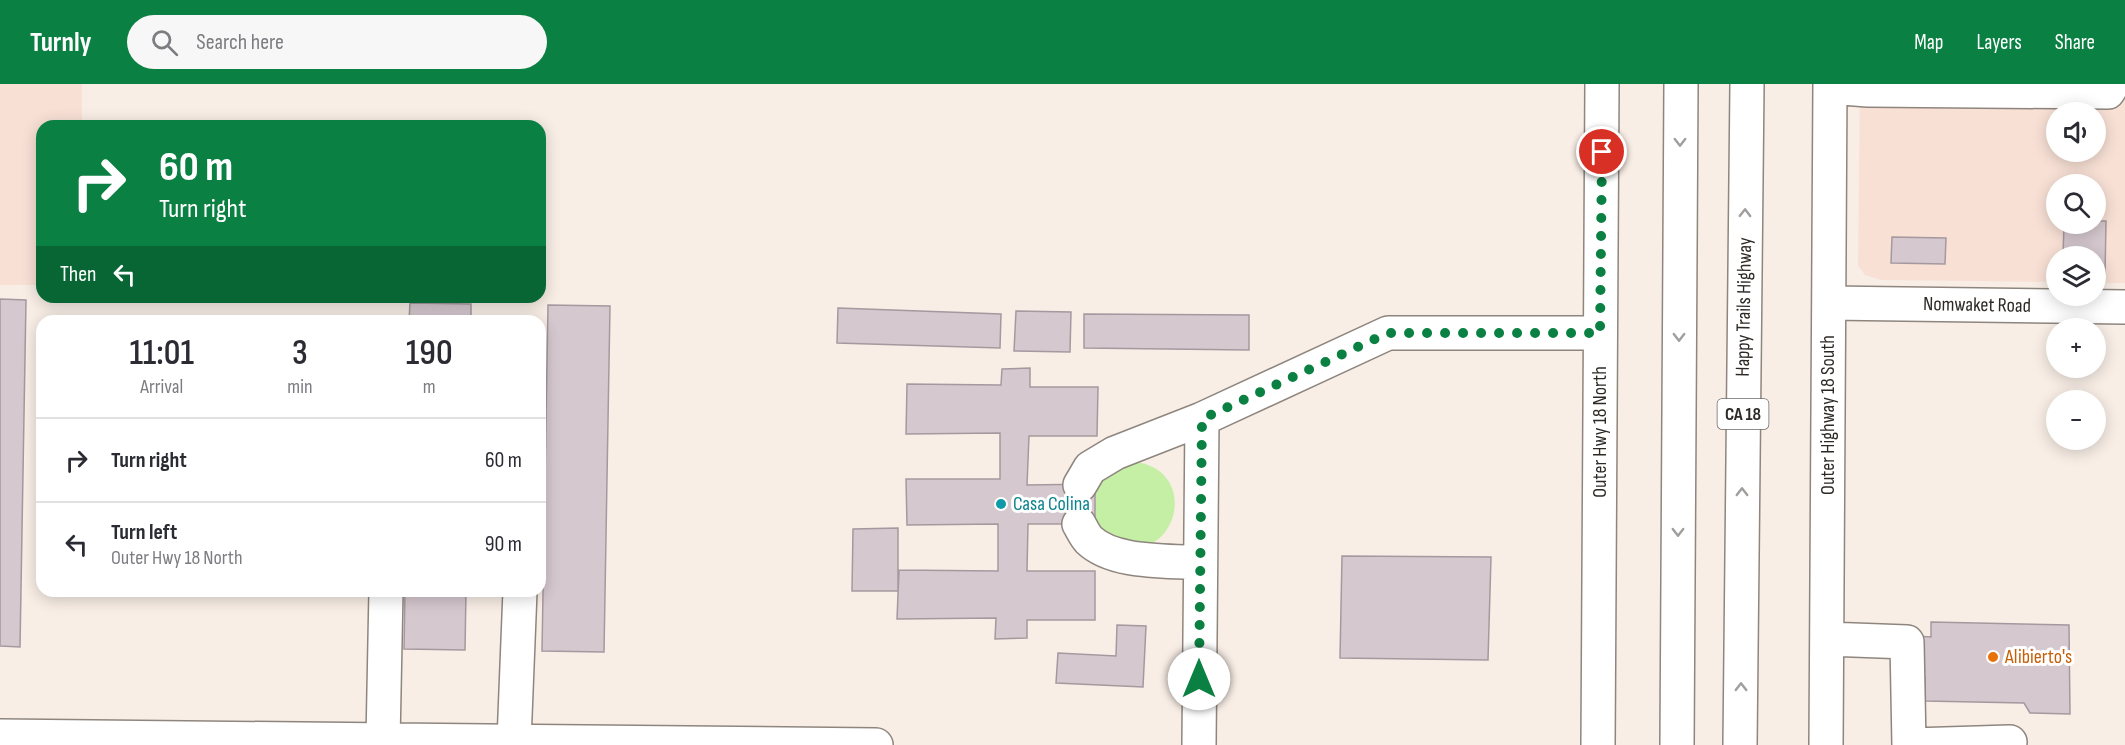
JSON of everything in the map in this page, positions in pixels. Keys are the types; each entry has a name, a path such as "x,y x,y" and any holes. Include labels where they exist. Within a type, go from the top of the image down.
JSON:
{"street":[{"name":"Outer Hwy 18 North","path":"1598,745 1602,84"},
{"path":"1677,745 1681,84"},
{"name":"Happy Trails Highway","path":"1740,745 1747,84"},
{"path":"1830,86 2108,92 2113,84"},
{"name":"Outer Highway 18 South","path":"1826,745 1830,86"},
{"name":"Nomwaket Road","path":"1829,303 2125,307"},
{"path":"1080,484 1090,468 1115,453 1202,419 1388,333 1600,333"},
{"path":"1199,745 1202,419"},
{"path":"1079,524 1088,539 1103,550 1122,557 1200,562"},
{"path":"383,740 386,597"},
{"path":"514,741 520,597"},
{"path":"1827,639 1907,642 1910,745 2010,742"},
{"path":"0,736 102,741 383,740 876,745"}],"shaded area":[{"path":"0,84 82,84 82,120 36,120 36,285 0,285"},
{"path":"1860,84 2125,84 2125,283 2106,283 2106,246 2046,246 2046,282 1881,280 1865,275 1858,266"}],"green space":[{"path":"1129,461 1151,466 1166,478 1173,492 1174,508 1170,524 1160,537 1147,546 1126,546 1095,525 1094,484"}],"building":[{"path":"2064,234 2106,234 2106,246 2063,246"},
{"path":"1892,237 1946,238 1945,264 1891,263"},
{"path":"0,299 26,300 20,647 0,646"},
{"path":"410,303 471,304 471,315 409,315"},
{"path":"548,305 610,306 604,652 542,651 543,597 546,597"},
{"path":"838,308 1001,314 1000,348 837,343"},
{"path":"1016,311 1071,312 1070,352 1014,351"},
{"path":"1084,314 1249,315 1249,350 1084,348"},
{"name":"Casa Colina","path":"1030,368 1030,387 1098,387 1097,436 1029,436 1027,485 1095,484 1095,524 1028,524 1027,571 1095,571 1095,620 1027,620 1027,638 995,639 996,618 897,619 899,570 998,571 998,524 907,525 906,479 1000,479 1000,433 906,434 907,384 1001,385 1002,369"},
{"path":"898,528 898,591 852,591 853,529"},
{"path":"1342,556 1491,557 1488,660 1340,658"},
{"path":"405,597 466,597 465,650 404,649"},
{"name":"Alibierto's","path":"1931,622 2069,625 2070,714 2030,713 2024,703 1925,701 1925,677 1917,677 1917,636 1931,637"},
{"path":"1117,625 1146,626 1143,687 1056,683 1058,653 1116,656"}],"place":[{"name":"Casa Colina","path":"1001,504"},
{"name":"Alibierto's","path":"1993,657"}],"route":[{"path":"1199,679 1202,419 1388,333 1600,333 1602,152"}]}
